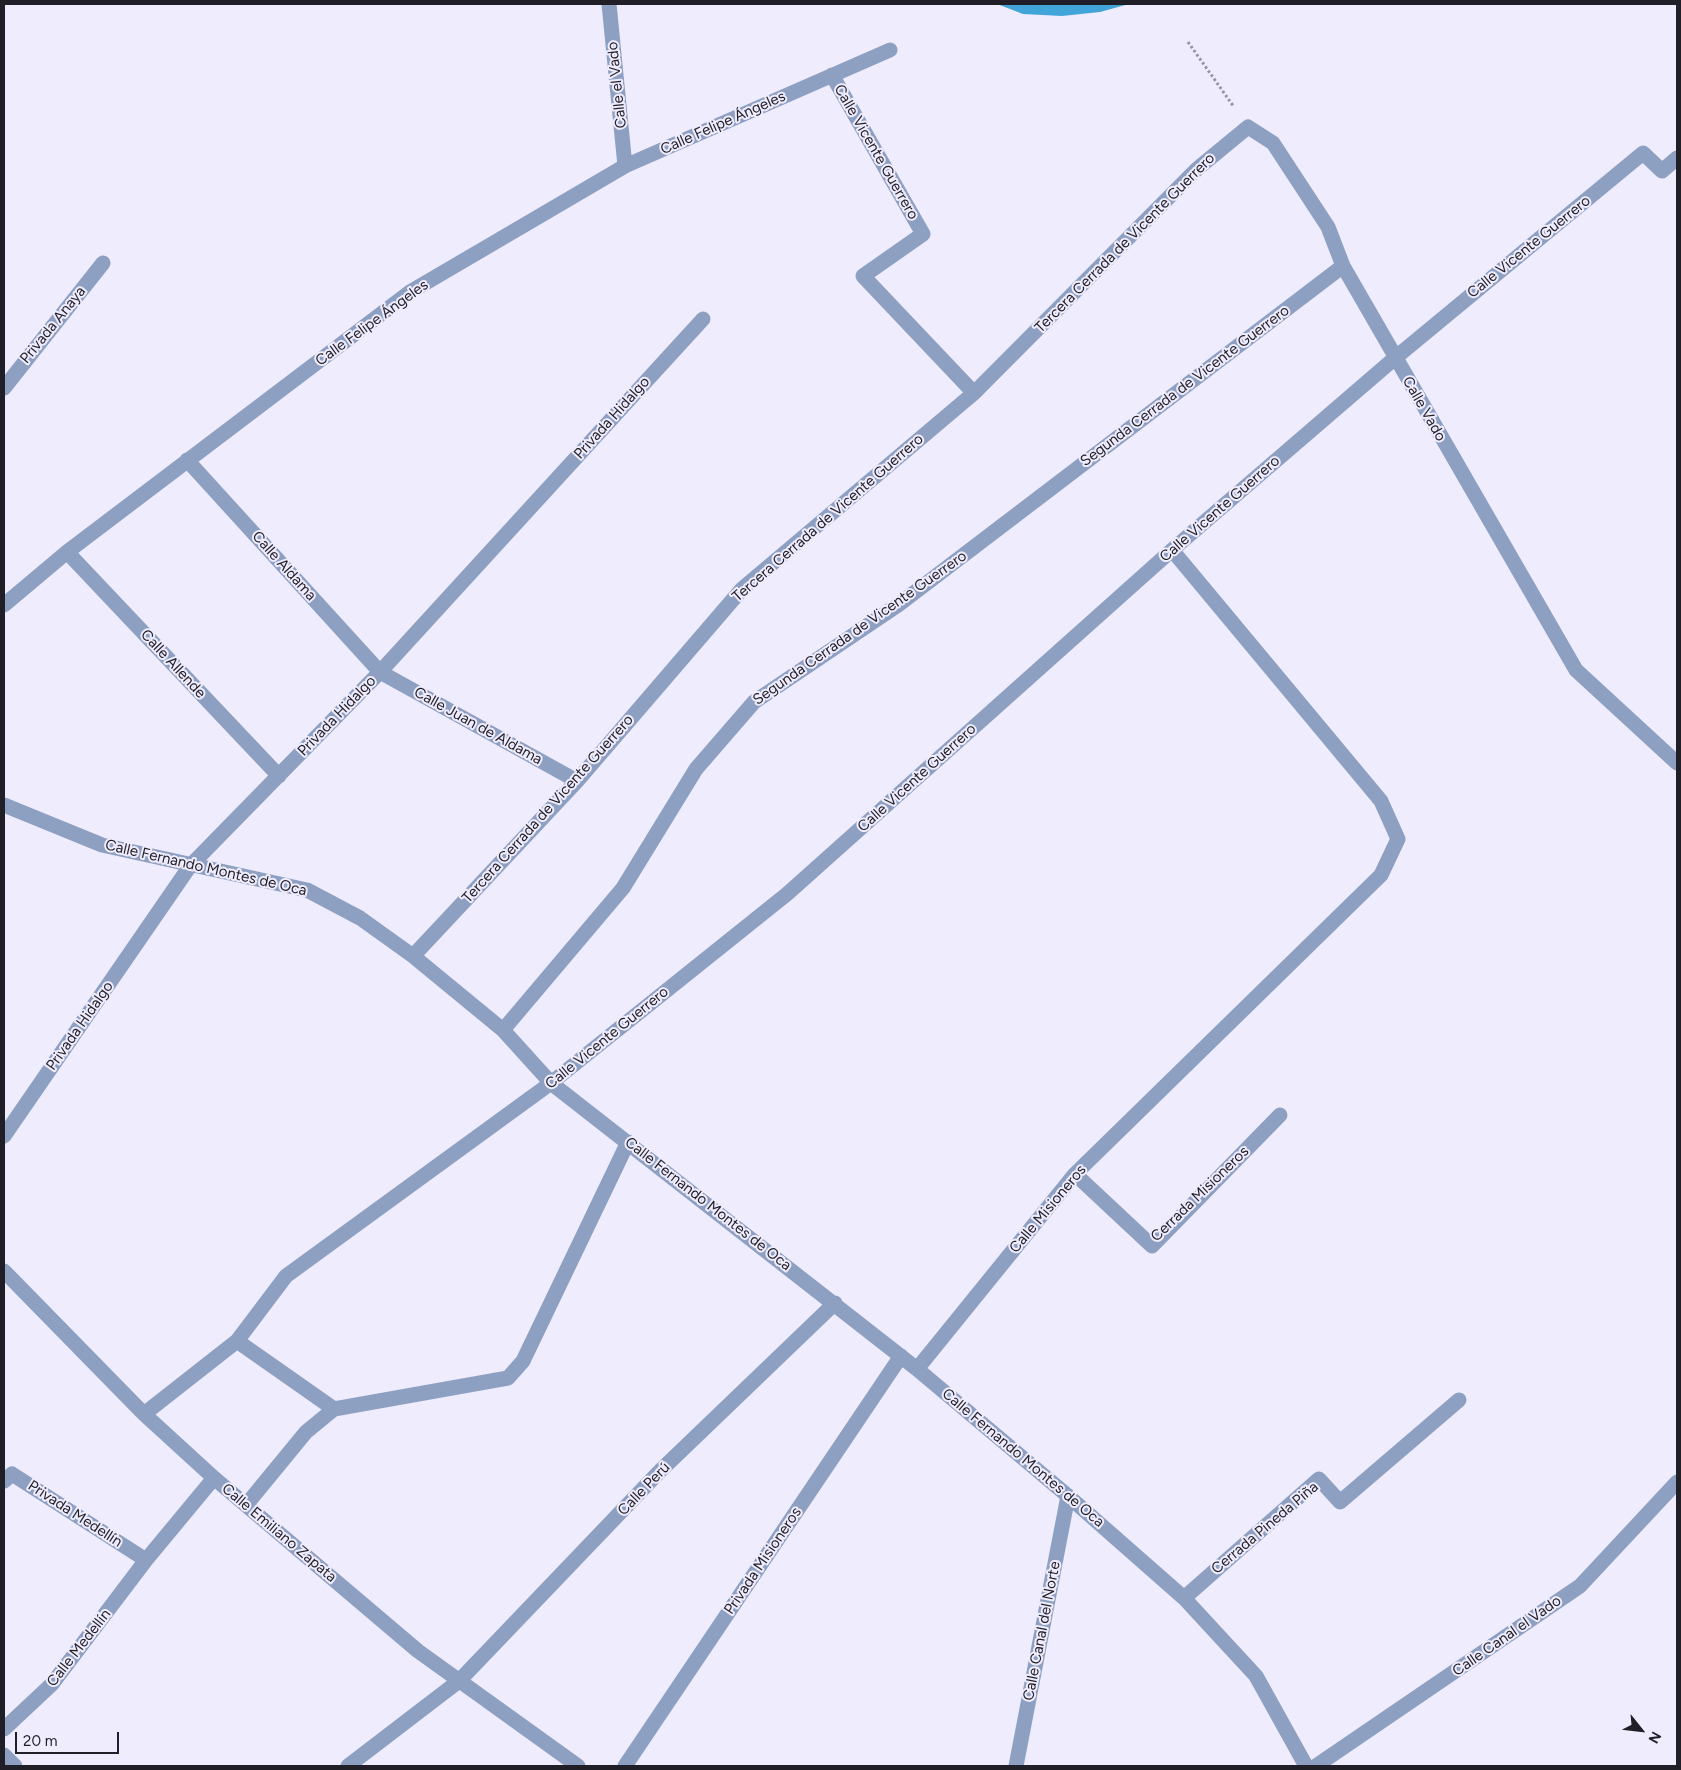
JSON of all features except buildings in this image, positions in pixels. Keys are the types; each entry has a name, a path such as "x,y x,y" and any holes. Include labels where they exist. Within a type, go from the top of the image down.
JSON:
{"street":[{"name":"Calle el Vado","path":"609,4 626,166"},
{"path":"832,75 890,50"},
{"name":"Calle Felipe Ángeles","path":"4,605 67,552 410,292 626,166 832,75"},
{"name":"Calle Vicente Guerrero","path":"832,75 923,234 863,276 974,393"},
{"name":"Calle Vado","path":"1248,128 1273,143 1328,227 1343,266 1576,670 1677,763"},
{"name":"Tercera Cerrada de Vicente Guerrero","path":"413,956 577,781 742,589 974,393 1197,169 1248,128"},
{"name":"Calle Vicente Guerrero","path":"144,1414 237,1340 286,1276 551,1083 787,894 1172,550 1395,358 1643,153 1662,171 1677,158"},
{"name":"Privada Anaya","path":"4,388 103,263"},
{"name":"Segunda Cerrada de Vicente Guerrero","path":"503,1030 623,888 696,769 754,702 898,605 1343,266"},
{"name":"Privada Hidalgo","path":"4,1136 190,866 380,672 703,319"},
{"name":"Calle Aldama","path":"187,460 380,672"},
{"name":"Calle Misioneros","path":"917,1369 1075,1174 1381,875 1398,840 1381,801 1172,550"},
{"name":"Calle Allende","path":"67,552 279,776"},
{"name":"Calle Juan de Aldama","path":"380,672 577,781"},
{"name":"Calle Fernando Montes de Oca","path":"4,806 102,845 190,866 308,890 360,918 413,956 503,1030 551,1083 835,1303 917,1369 1068,1496 1184,1598 1256,1676 1306,1766"},
{"name":"Cerrada Misioneros","path":"1075,1174 1152,1246 1280,1114"},
{"path":"246,1505 306,1432 334,1409 508,1378 523,1362 628,1142"},
{"name":"Calle Emiliano Zapata","path":"4,1271 144,1414 214,1478 418,1651 578,1766"},
{"name":"Calle Perú","path":"348,1766 459,1681 660,1471 835,1303"},
{"path":"237,1340 334,1409"},
{"name":"Privada Misioneros","path":"625,1766 901,1356"},
{"name":"Cerrada Pineda Piña","path":"1184,1598 1319,1479 1340,1502 1459,1400"},
{"name":"Privada Medellín","path":"4,1481 12,1474 146,1560"},
{"name":"Calle Medellín","path":"4,1730 52,1684 146,1560 214,1478"},
{"name":"Calle Canal el Vado","path":"1316,1766 1580,1586 1677,1482"},
{"name":"Calle Canal del Norte","path":"1016,1766 1068,1496"},
{"path":"4,1755 15,1766"}],"path":[{"path":"1188,42 1248,128"}],"water":[{"path":"997,4 1129,4 1100,12 1062,16 1023,14"}]}
